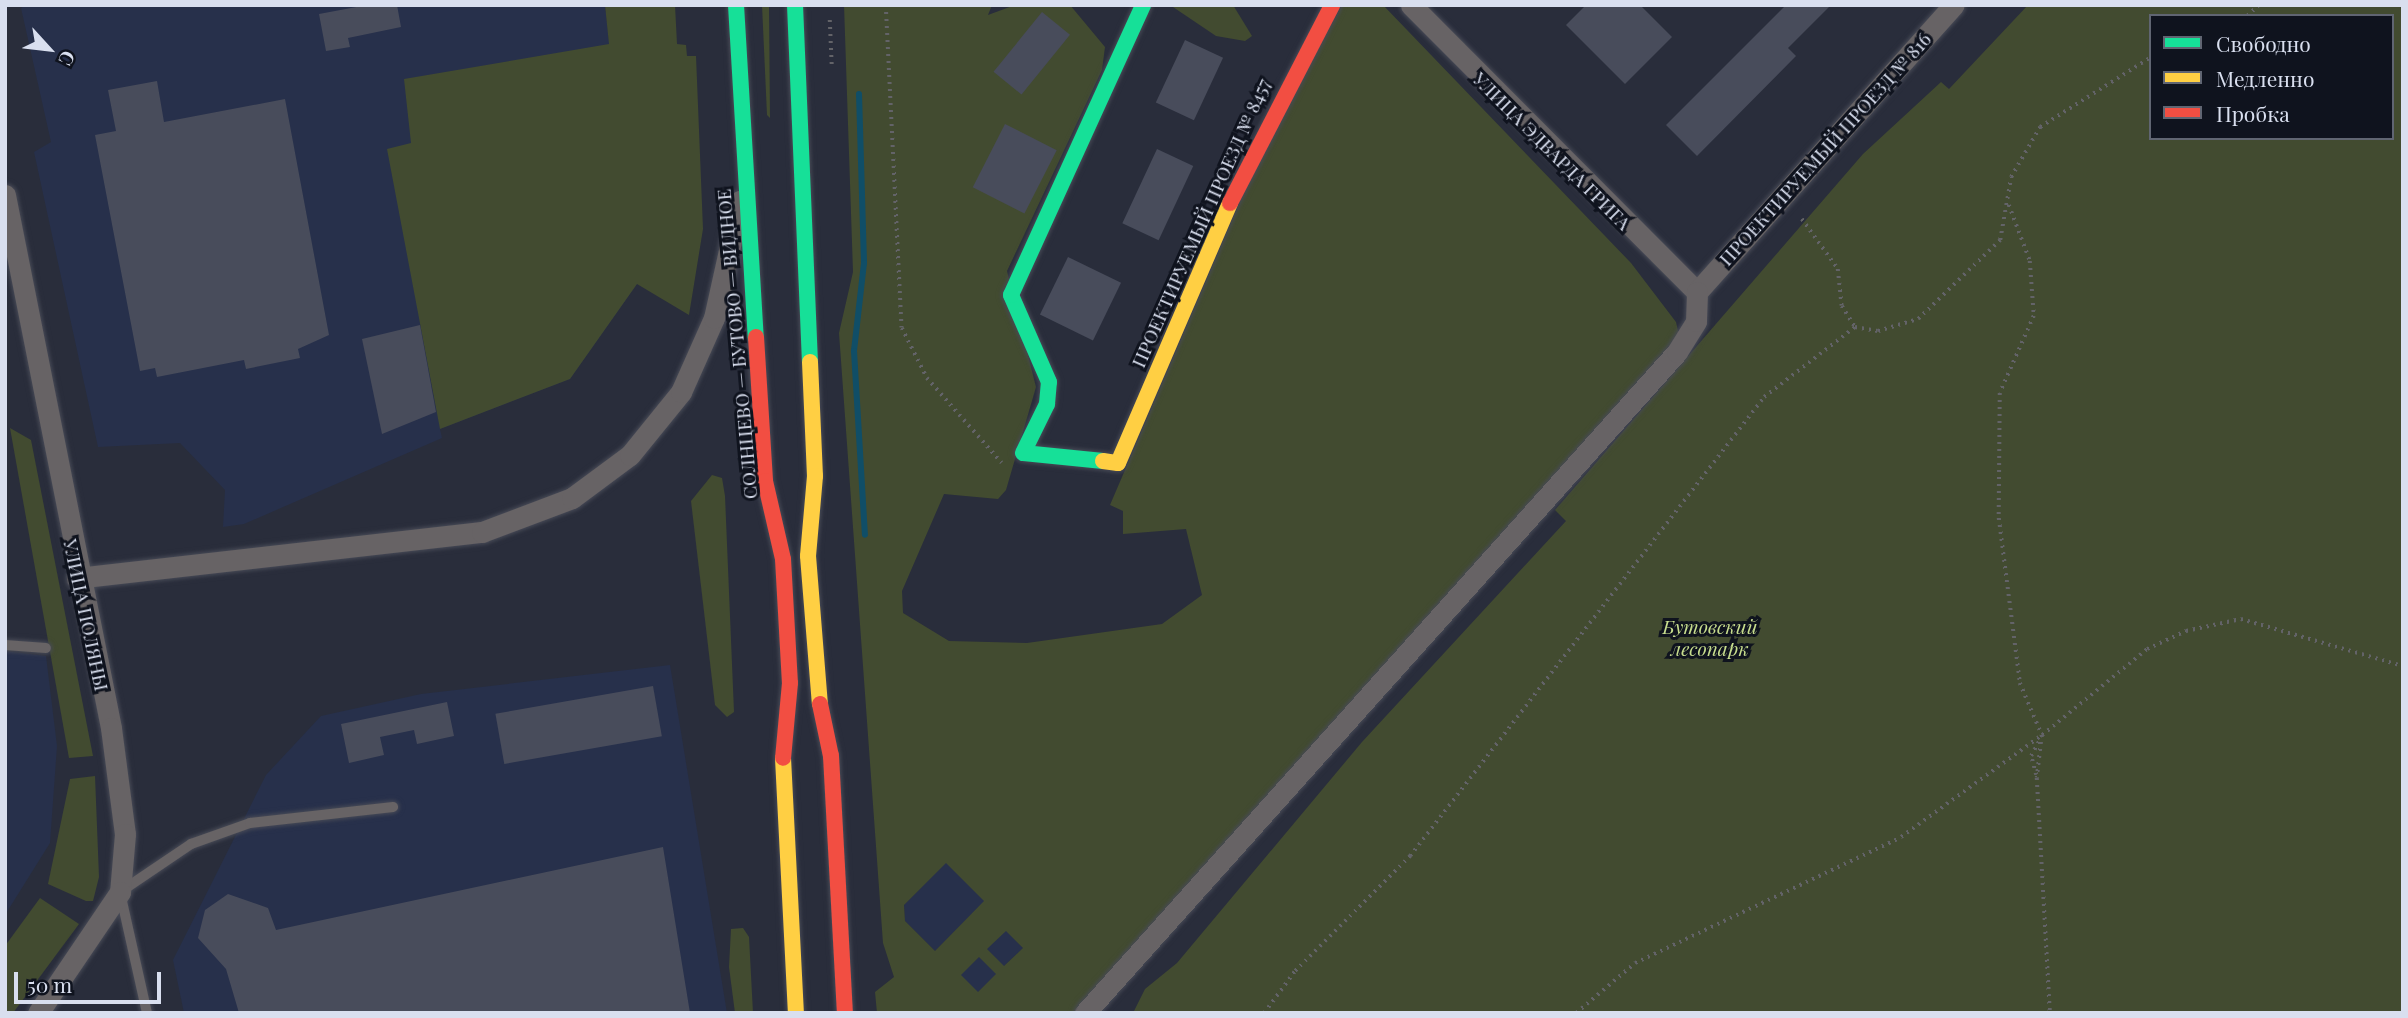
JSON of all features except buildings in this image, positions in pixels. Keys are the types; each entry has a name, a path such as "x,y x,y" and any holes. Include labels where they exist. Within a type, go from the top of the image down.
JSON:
{"main road":[{"name":"СОЛНЦЕВО — БУТОВО — ВИДНОЕ","path":"736,5 765,481 785,586 790,682 783,760 796,1013"},
{"path":"795,5 816,476 808,556 815,680 831,756 845,1013"},
{"path":"1023,453 1047,404 1049,382 1012,295 1143,5"},
{"name":"ПРОЕКТИРУЕМЫЙ ПРОЕЗД № 8457","path":"1023,453 1118,463 1248,163 1332,5"}],"street":[{"name":"УЛИЦА ЭДВАРДА ГРИГА","path":"1411,5 1697,292"},
{"name":"ПРОЕКТИРУЕМЫЙ ПРОЕЗД № 816","path":"1697,292 1954,5"},
{"path":"77,578 482,532 572,498 645,439 696,364 721,290 745,172"},
{"name":"УЛИЦА ПОЛЯНЫ","path":"5,195 77,578 121,789 120,892"},
{"path":"1085,1013 1689,337 1697,292"},
{"path":"38,1013 120,892"}],"lane":[{"path":"5,645 46,648"},
{"path":"148,1013 120,892 191,844 250,823 393,807"}],"path":[{"path":"886,5 902,328 927,377 995,462 1010,463 1023,453"},
{"path":"830,20 832,66"},
{"path":"1264,1013 1295,971 1410,856 1764,397 1855,327 1878,331 1918,319 1988,258 2009,205 2011,177 2040,127 2149,58"},
{"path":"2009,205 2030,261 2034,316 2000,393 1999,518 2020,683 2042,735 2037,778 2050,1013"},
{"path":"1802,219 1838,269 1842,306 1855,327"},
{"path":"1576,1013 1635,964 1901,837 2042,735 2147,649 2186,631 2241,619 2403,666"},
{"path":"2037,778 2031,756 2042,735"}],"shaded area":[{"path":"26,5 605,5 637,284 570,379 440,429 442,438 244,524 223,527 225,490 180,443 98,447 34,152 51,142 21,8"},
{"path":"5,651 46,656 57,746 50,843 5,915"},
{"path":"670,665 727,1013 184,1013 173,960 266,775 321,716 421,694"},
{"path":"946,862 985,901 935,951 905,921 904,905"},
{"path":"1006,930 1023,948 1003,967 986,948"},
{"path":"980,956 997,974 977,993 960,975"}],"green space":[{"path":"605,5 675,5 677,44 686,45 687,56 696,56 703,229 689,315 637,284 570,379 440,429 387,149 411,143 404,79 609,44"},
{"path":"762,5 769,5 770,118 767,115"},
{"path":"844,5 992,5 988,15 1015,5 1070,5 1105,47 1102,70 1007,271 1036,387 1006,490 998,499 944,494 902,591 903,613 949,641 1027,643 1162,624 1202,595 1186,529 1123,534 1123,511 1110,505 1257,162 1342,5 1383,5 1631,263 1676,322 1679,335 1076,1013 877,1013 875,992 894,977 883,943 839,333 853,272","holes":["946,863 984,901 935,951 905,921 904,905","1006,931 1023,948 1004,966 987,949","979,957 996,974 978,992 961,975"]},
{"path":"1170,5 1233,5 1252,36 1245,41 1216,36"},
{"name":"Бутовский лесопарк","path":"2028,5 2403,5 2403,1013 1133,1013 1145,989 1177,963 1362,742 1566,521 1555,510 1863,154 1941,82 1949,89"},
{"path":"10,428 31,440 93,756 69,758"},
{"path":"712,475 722,478 725,496 734,712 727,717 715,705 691,501"},
{"path":"95,776 99,877 93,901 86,901 48,884 70,779"},
{"path":"40,898 79,924 13,1013 5,1013 5,946"},
{"path":"743,928 749,937 753,1013 735,1013 729,967 731,929"}],"waterway":[{"path":"859,94 864,263 854,351 865,535"}],"traffic: fast":[{"path":"736,5 756,337"},
{"path":"795,5 810,362"},
{"path":"1103,461 1023,453 1047,404 1049,382 1011,295 1143,5"}],"traffic: slow":[{"path":"1103,461 1118,463 1230,203"},
{"path":"810,362 815,476 808,556 820,704"},
{"path":"783,758 796,1013"}],"traffic: jam":[{"path":"1230,203 1332,5"},
{"path":"756,337 765,481 783,559 790,683 783,758"},
{"path":"820,704 831,756 845,1013"}]}
